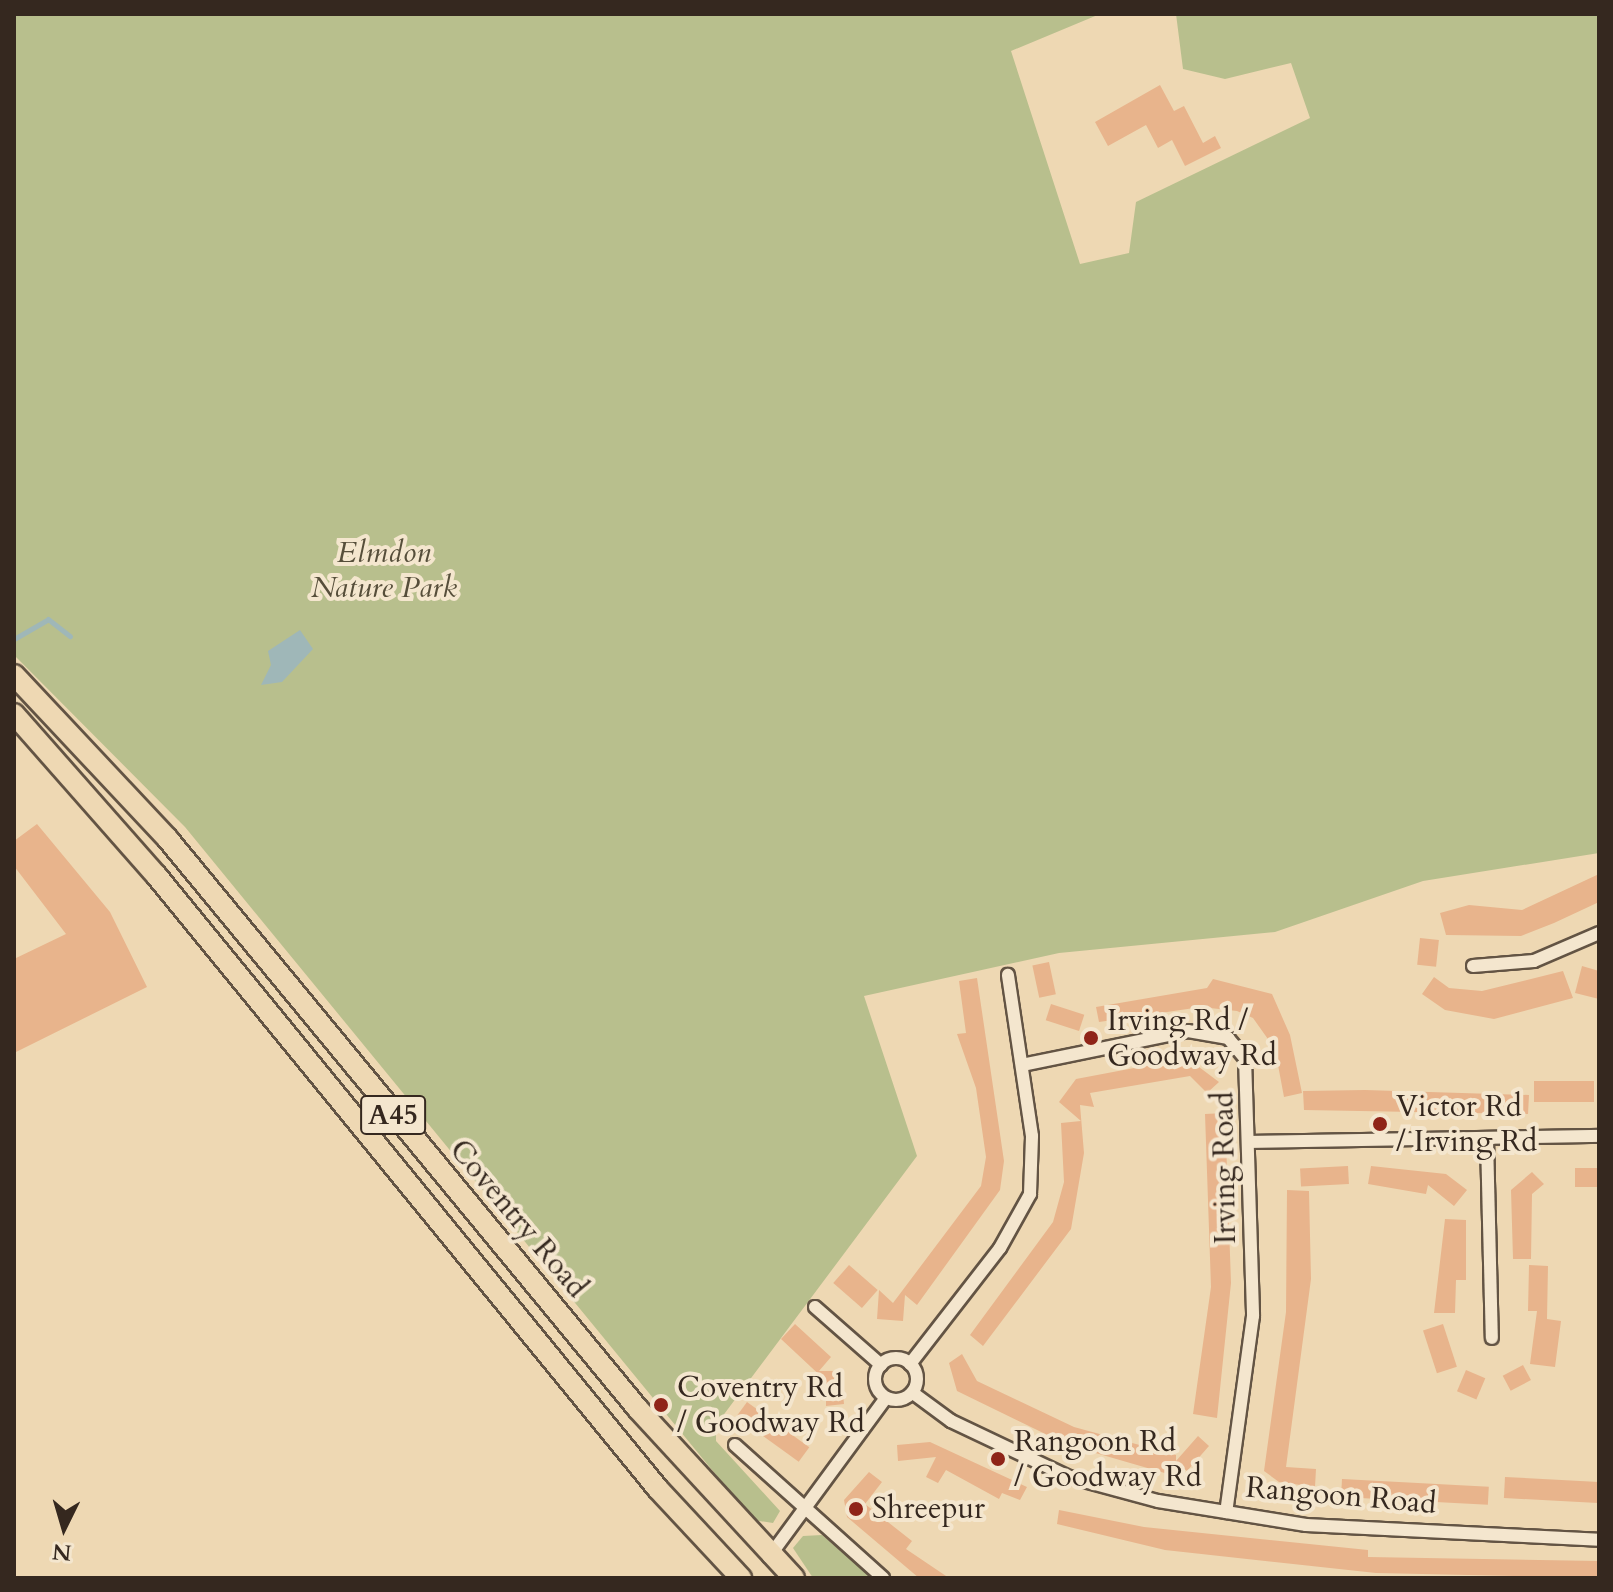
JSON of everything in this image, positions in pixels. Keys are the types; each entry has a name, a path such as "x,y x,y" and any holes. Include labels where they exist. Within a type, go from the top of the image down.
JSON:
{"highway":[{"name":"Coventry Road","path":"14,675 167,838 574,1333 769,1557 794,1578"},
{"name":"Coventry Road","path":"14,714 156,875 658,1489 741,1578"}],"street":[{"path":"1473,966 1534,961 1599,933"},
{"path":"910,1364 1000,1248 1030,1194 1032,1136 1008,975"},
{"name":"Irving Road","path":"1022,1065 1130,1040 1217,1034 1245,1058 1253,1142 1253,1316 1226,1512"},
{"path":"1253,1142 1599,1136"},
{"path":"1487,1140 1492,1338"},
{"path":"815,1307 881,1365"},
{"path":"769,1557 886,1398 913,1393 917,1378 910,1364 898,1358 881,1365 875,1382 886,1398"},
{"name":"Rangoon Road","path":"913,1393 951,1421 1069,1477 1226,1512 1306,1525 1599,1540"},
{"path":"735,1445 883,1578"}],"green space":[{"name":"Elmdon Nature Park","path":"14,14 1100,14 1011,51 1080,264 1129,253 1136,202 1310,118 1291,63 1225,79 1183,69 1176,14 1599,14 1599,853 1423,881 1275,932 1059,953 864,996 917,1156 716,1425 716,1441 780,1511 773,1523 753,1520 185,827 14,655"},
{"path":"822,1535 872,1578 813,1578 793,1548 803,1536"}],"water":[{"path":"300,630 313,649 282,682 261,685 271,665 268,651"}],"building":[{"path":"1160,85 1174,111 1184,106 1203,143 1215,136 1221,148 1185,166 1172,140 1158,148 1146,125 1108,146 1095,122"},
{"path":"37,824 110,912 147,987 14,1053 14,959 66,934 14,866 14,841"},
{"path":"1599,874 1599,902 1554,923 1521,936 1446,935 1440,913 1469,905 1522,910"},
{"path":"1420,938 1439,940 1436,967 1417,965"},
{"path":"1049,962 1056,994 1039,998 1032,966"},
{"path":"1582,966 1599,971 1599,999 1575,993"},
{"path":"1563,971 1573,998 1494,1019 1445,1010 1422,994 1434,977 1449,988 1482,991"},
{"path":"977,978 1004,1161 1000,1190 917,1305 905,1295 903,1321 877,1319 879,1290 893,1303 981,1186 986,1157 976,1088 957,1034 966,1033 959,981"},
{"path":"1213,979 1272,994 1290,1035 1302,1093 1284,1097 1275,1049 1253,1018 1237,1011 1201,1007 1099,1022 1096,1007 1207,988"},
{"path":"1051,1004 1084,1015 1079,1031 1046,1020"},
{"path":"1187,1058 1219,1082 1207,1093 1190,1076 1090,1093 1094,1107 1080,1105 1084,1153 1071,1229 983,1346 970,1335 1053,1222 1064,1182 1061,1123 1081,1121 1059,1102 1076,1079"},
{"path":"1534,1081 1594,1081 1594,1102 1534,1102"},
{"path":"1303,1091 1529,1095 1528,1114 1304,1110"},
{"path":"1225,1113 1231,1283 1217,1418 1193,1414 1211,1287 1205,1114"},
{"path":"1348,1166 1349,1184 1301,1186 1300,1169"},
{"path":"1371,1166 1446,1174 1467,1190 1454,1206 1428,1185 1426,1194 1368,1184"},
{"path":"1575,1168 1599,1168 1599,1187 1575,1187"},
{"path":"1532,1172 1544,1184 1532,1194 1531,1259 1513,1259 1511,1190"},
{"path":"1287,1190 1309,1191 1311,1279 1286,1467 1316,1469 1315,1487 1279,1482 1264,1471 1286,1312"},
{"path":"1445,1219 1466,1220 1466,1280 1456,1280 1455,1313 1434,1313"},
{"path":"849,1265 878,1290 862,1308 833,1283"},
{"path":"1529,1265 1548,1266 1547,1319 1561,1321 1555,1367 1530,1364 1537,1311 1528,1311"},
{"path":"795,1324 831,1357 819,1371 841,1371 844,1404 826,1406 826,1381 781,1339"},
{"path":"1443,1324 1457,1367 1437,1373 1423,1330"},
{"path":"962,1354 977,1381 1074,1427 1176,1455 1176,1461 1198,1436 1209,1446 1187,1471 1176,1462 1175,1476 1068,1445 957,1391 949,1363"},
{"path":"1523,1365 1531,1380 1511,1391 1503,1376"},
{"path":"1466,1370 1485,1378 1476,1399 1457,1391"},
{"path":"747,1402 809,1447 799,1462 736,1417"},
{"path":"930,1442 1027,1487 1020,1500 1002,1493 999,1499 946,1470 938,1483 926,1477 936,1457 898,1461 897,1445"},
{"path":"869,1472 882,1482 865,1504 912,1541 906,1549 949,1578 919,1578 847,1517 844,1500"},
{"path":"1505,1477 1599,1482 1598,1503 1504,1498"},
{"path":"1342,1479 1489,1487 1488,1505 1341,1497"},
{"path":"1059,1510 1144,1527 1368,1550 1368,1557 1599,1561 1599,1578 1376,1573 1165,1550 1057,1524"}],"waterway":[{"path":"14,639 48,619 70,636"}],"place":[{"name":"Irving Rd / Goodway Rd","path":"1091,1038"},
{"name":"Victor Rd / Irving Rd","path":"1380,1124"},
{"name":"Coventry Rd / Goodway Rd","path":"661,1405"},
{"name":"Rangoon Rd / Goodway Rd","path":"998,1459"},
{"name":"Shreepur","path":"856,1509"}]}
